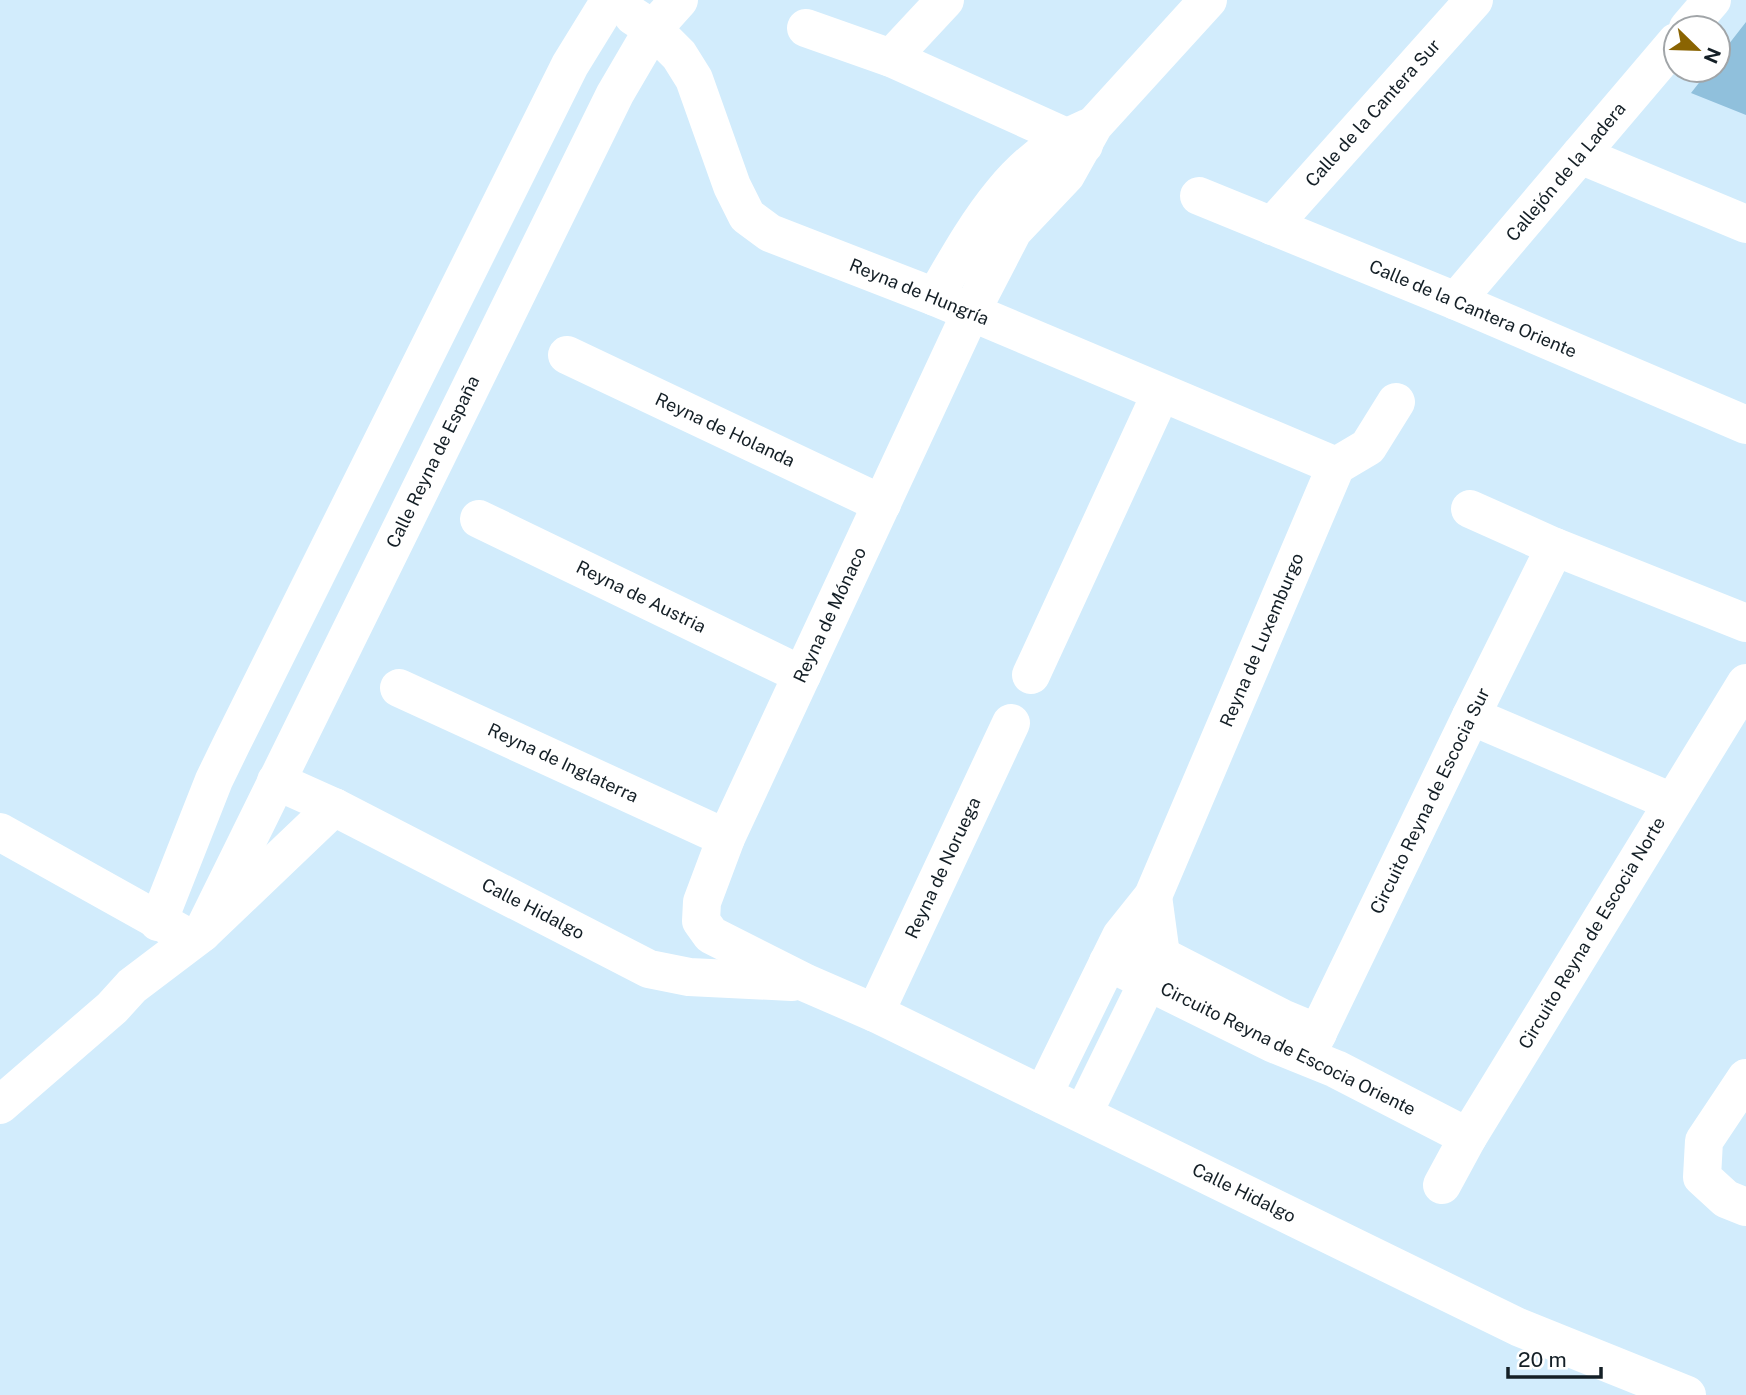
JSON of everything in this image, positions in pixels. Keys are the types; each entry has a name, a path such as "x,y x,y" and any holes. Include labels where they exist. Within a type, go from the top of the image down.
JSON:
{"street":[{"name":"Reyna de Hungría","path":"610,0 653,29 678,55 694,79 732,186 747,216 770,233 935,297 1336,466"},
{"path":"158,922 214,780 232,743 570,65 610,0"},
{"name":"Calle Reyna de España","path":"198,936 615,94 653,29 679,0"},
{"path":"891,58 945,0"},
{"path":"935,297 998,223 1066,175 1081,135 1208,0"},
{"name":"Calle de la Cantera Sur","path":"1272,226 1474,0"},
{"path":"1700,14 1712,0"},
{"path":"806,27 891,58 1081,135"},
{"name":"Callejón de la Ladera","path":"1456,301 1662,58"},
{"path":"1580,155 1746,224"},
{"name":"Calle de la Cantera Oriente","path":"1199,196 1456,301 1746,425"},
{"name":"Reyna de Mónaco","path":"701,921 702,902 726,838 971,312 998,223"},
{"name":"Reyna de Holanda","path":"567,355 882,504"},
{"path":"1031,675 1161,393"},
{"path":"1336,466 1368,447 1396,402"},
{"name":"Reyna de Luxemburgo","path":"1043,1095 1114,949 1153,896 1336,466"},
{"path":"1470,509 1555,547 1746,623"},
{"name":"Reyna de Austria","path":"479,519 802,675"},
{"name":"Circuito Reyna de Escocia Sur","path":"1312,1044 1555,547"},
{"name":"Circuito Reyna de Escocia Norte","path":"1442,1185 1468,1137 1746,683"},
{"name":"Reyna de Inglaterra","path":"399,688 726,838"},
{"path":"1471,716 1672,802"},
{"name":"Reyna de Noruega","path":"875,1013 1011,723"},
{"path":"214,780 219,794 229,804 243,809 257,808 276,782 280,751 270,741 258,736 245,736 232,743"},
{"name":"Calle Hidalgo","path":"276,782 334,807 649,969 689,977 806,983"},
{"name":"Calle Reyna de España","path":"0,1105 112,1008 132,986 198,936 334,807"},
{"path":"0,832 158,922 198,936"},
{"path":"1083,1114 1154,968 1153,896"},
{"name":"Calle Hidalgo","path":"701,921 711,935 806,983 875,1013 1518,1326 1617,1382 1687,1395"},
{"name":"Circuito Reyna de Escocia Oriente","path":"1114,949 1154,968 1282,1018 1312,1044 1468,1137"},
{"path":"1746,1078 1704,1141 1702,1177 1726,1199 1746,1207"}],"shaded area":[{"path":"1746,22 1746,115 1691,93 1698,84 1732,84 1732,40"}]}
